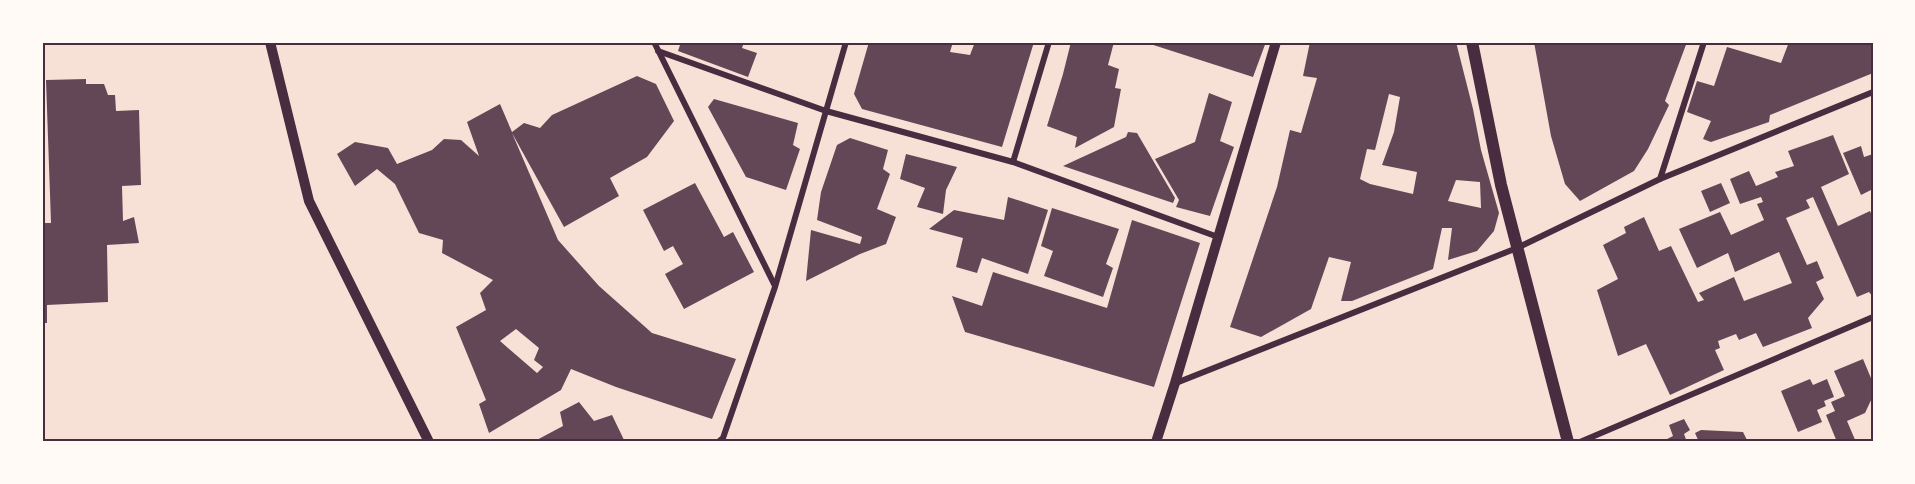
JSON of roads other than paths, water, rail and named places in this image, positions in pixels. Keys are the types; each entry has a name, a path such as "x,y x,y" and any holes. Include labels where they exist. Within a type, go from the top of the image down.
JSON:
{"main road":[{"path":"1472,42 1487,121 1517,248 1568,442"}],"street":[{"path":"270,42 309,201 429,442"},
{"path":"654,42 775,287"},
{"path":"658,51 660,42"},
{"path":"718,442 723,438 775,287 846,42"},
{"path":"1013,162 1049,42"},
{"path":"1156,442 1276,42"},
{"path":"1474,57 1479,42"},
{"path":"1660,179 1704,42"},
{"path":"658,51 826,111 1013,162 1218,237"},
{"path":"1175,383 1517,248 1660,179 1873,92"},
{"path":"1581,442 1873,317"}]}
